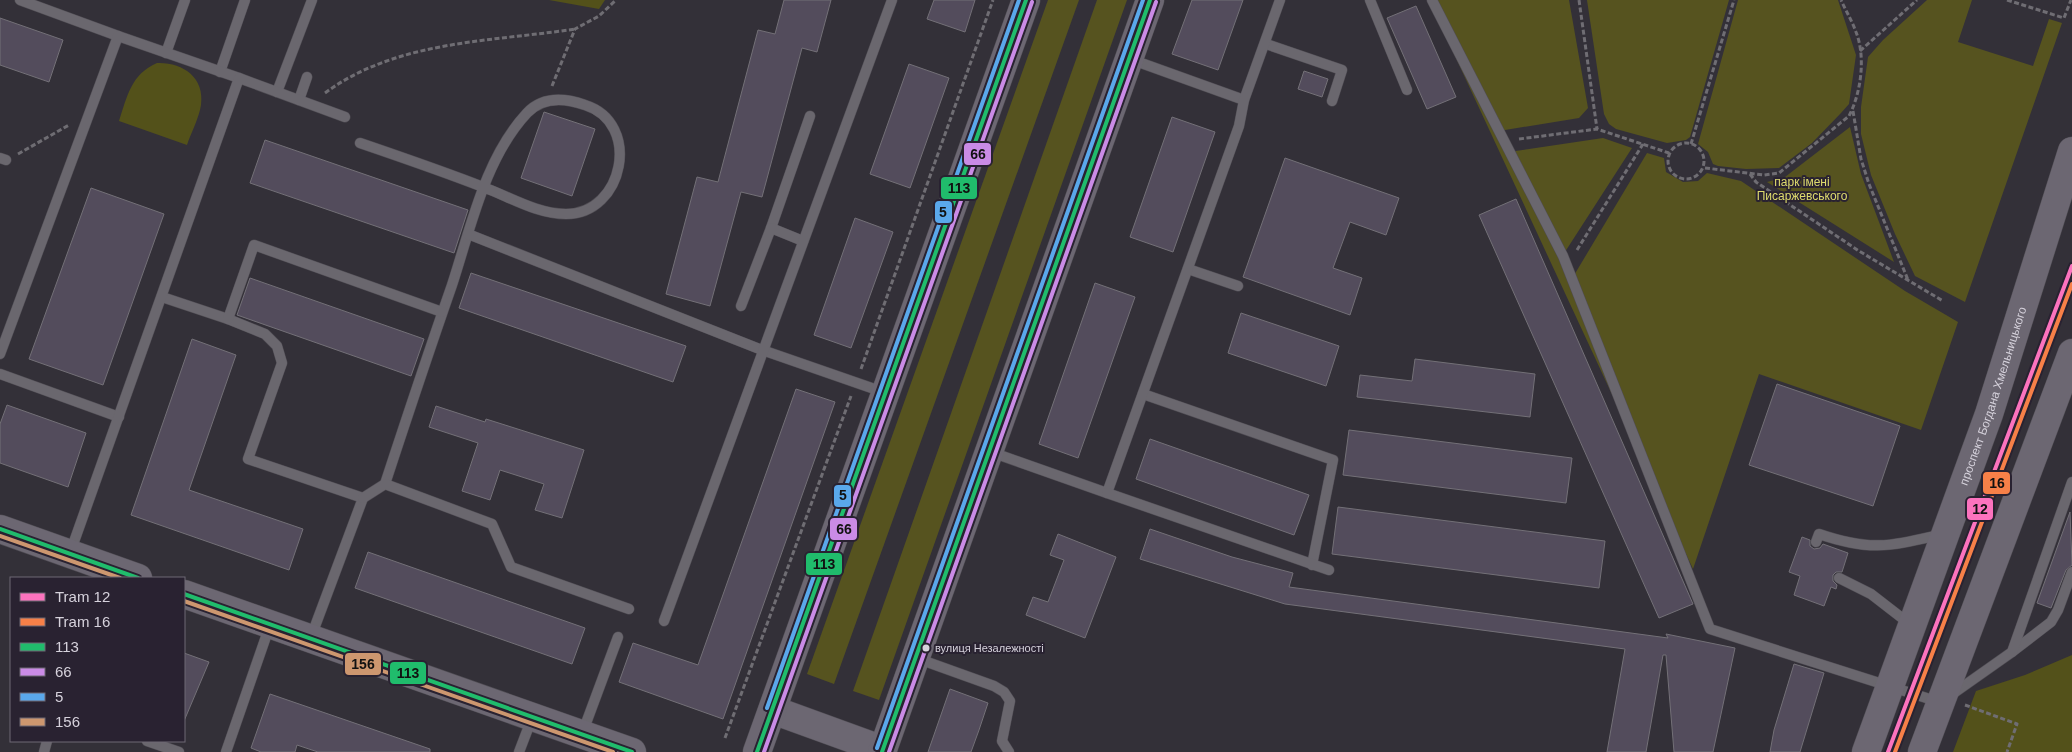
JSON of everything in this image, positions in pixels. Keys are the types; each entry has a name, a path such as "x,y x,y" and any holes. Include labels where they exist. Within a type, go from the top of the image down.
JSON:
{"main road":[{"path":"757,752 1026,0"},
{"path":"773,710 882,751 1150,0"},
{"name":"проспект Богдана Хмельницького","path":"1866,752 1892,685 1944,534 1989,414 2072,151"},
{"path":"1922,752 1951,703 2072,354"},
{"path":"0,529 135,577"},
{"path":"185,594 311,637 632,752"}],"lane":[{"path":"20,0 345,117"},
{"path":"166,53 186,0"},
{"path":"220,72 245,0"},
{"path":"277,92 312,0"},
{"path":"664,621 892,0"},
{"path":"1107,493 1240,126 1244,100 1266,44 1280,0"},
{"path":"1370,0 1407,90"},
{"path":"1432,0 1568,266 1710,629 1951,703 2051,622 2058,610 2072,572"},
{"path":"0,354 118,36"},
{"path":"1266,44 1342,70 1332,101"},
{"path":"1129,59 1244,100"},
{"path":"299,100 308,77"},
{"path":"70,555 239,78"},
{"path":"311,637 363,498 385,484 484,187 512,129 530,110 546,100 569,100 588,106 603,116 616,131 621,144 620,164 613,183 600,204 586,212 566,214 538,209 484,187 360,143"},
{"path":"741,306 771,228 810,116"},
{"path":"771,228 803,241"},
{"path":"468,234 762,350 886,394"},
{"path":"228,319 254,245 442,312"},
{"path":"1188,269 1238,286"},
{"path":"162,297 228,319 265,334 277,346 282,363 248,459 363,498"},
{"path":"0,374 119,417"},
{"path":"1143,394 1333,460 1312,565"},
{"path":"988,451 1329,570"},
{"path":"2012,652 2072,482"},
{"path":"385,484 492,524 511,567 629,609"},
{"path":"1816,542 1818,534 1847,544 1888,547 1944,534"},
{"path":"1839,578 1872,594 1912,626"},
{"path":"226,752 270,624"},
{"path":"582,735 618,637"},
{"path":"916,658 994,686 1004,692 1010,701 1002,742 1009,752"},
{"path":"519,752 532,717"},
{"path":"150,742 179,752"}],"path":[{"path":"310,104 342,81 379,63 480,39 534,35 575,29 599,16 616,0"},
{"path":"1579,0 1597,129"},
{"path":"1691,144 1734,0"},
{"path":"1705,168 1764,175 1780,172 1850,116 1860,78 1860,51 1857,34 1841,0"},
{"path":"1860,51 1917,0"},
{"path":"2007,0 2064,18 2070,0"},
{"path":"546,100 575,29"},
{"path":"1852,110 1861,159 1869,184 1908,281"},
{"path":"3,159 90,112"},
{"path":"1504,142 1597,129 1669,153"},
{"path":"1568,266 1643,144"},
{"path":"1691,144 1703,154 1705,168 1696,178 1678,176 1669,170 1667,161 1669,153 1676,146 1691,144"},
{"path":"1749,174 1756,182 1908,281 1943,301"},
{"path":"1951,703 2017,724 2007,752"}],"shaded area":[{"path":"549,0 605,0 599,9"},
{"path":"157,63 166,63 183,68 190,73 199,86 201,95 200,110 187,145 119,121 131,87 141,73"},
{"path":"2072,655 2072,752 1953,752 1976,691 2025,675"}],"green space":[{"path":"1048,0 1079,0 834,684 807,674"},
{"path":"1097,0 1127,0 879,700 853,691"},
{"path":"1429,0 1569,0 1588,108 1579,118 1499,131 1509,152 1603,138 1632,148 1563,255 1573,277 1647,153 1664,158 1666,172 1683,182 1698,181 1707,173 1741,181 1905,291 1958,322 1921,430 1759,374 1693,569"},
{"path":"1587,0 1729,0 1690,137 1686,140 1667,143 1616,129 1609,124 1604,114"},
{"path":"1738,0 1838,0 1856,55 1849,104 1812,143 1779,168 1746,169 1718,166 1713,164 1708,152 1698,144"},
{"path":"1927,0 1972,0 1958,42 2033,66 2049,19 2062,23 1965,302 1915,276 1895,234 1871,175 1861,134 1861,107 1868,57 1883,40"},
{"name":"парк імені Писаржевського","path":"1850,127 1861,174 1894,262 1767,182 1785,177"}],"building":[{"path":"784,0 831,0 817,52 802,48 762,197 741,192 710,306 666,294 697,177 718,182 758,30 775,34"},
{"path":"934,0 975,0 965,32 927,19"},
{"path":"1192,0 1243,0 1218,70 1172,54"},
{"path":"1416,6 1456,97 1427,109 1387,18"},
{"path":"0,18 63,40 49,82 0,65"},
{"path":"909,64 949,78 910,188 870,174"},
{"path":"1304,71 1328,79 1322,97 1298,89"},
{"path":"544,112 595,129 572,196 521,178"},
{"path":"1172,117 1215,132 1173,252 1130,237"},
{"path":"265,140 468,210 454,253 250,183"},
{"path":"1285,158 1399,198 1386,235 1350,222 1333,268 1362,278 1350,315 1243,277"},
{"path":"91,188 164,214 103,385 29,359"},
{"path":"1516,199 1693,604 1659,618 1479,215"},
{"path":"855,218 893,232 851,348 814,335"},
{"path":"471,273 686,346 673,382 459,308"},
{"path":"250,278 424,339 411,376 237,315"},
{"path":"1095,283 1135,297 1078,458 1039,444"},
{"path":"1241,313 1339,346 1326,386 1228,353"},
{"path":"192,339 236,355 189,490 303,529 289,570 131,515"},
{"path":"1415,359 1535,374 1530,417 1357,397 1360,375 1412,381"},
{"path":"1777,384 1900,426 1873,506 1749,465"},
{"path":"796,389 835,402 723,719 619,682 633,643 698,665"},
{"path":"7,405 86,433 68,487 0,463 0,424"},
{"path":"436,406 485,422 486,419 584,450 562,518 535,510 544,484 500,470 490,500 462,491 478,443 429,427"},
{"path":"1349,430 1572,458 1566,503 1343,475"},
{"path":"1150,439 1309,495 1294,535 1136,479"},
{"path":"1338,507 1605,541 1599,588 1332,554"},
{"path":"2070,512 2072,565 2066,570 2051,608 2037,603"},
{"path":"1150,529 1232,557 1293,573 1289,587 1668,638 1666,634 1735,648 1713,752 1674,752 1666,655 1663,655 1646,752 1607,752 1625,649 1285,604 1140,559"},
{"path":"1058,534 1116,557 1085,638 1026,615 1033,597 1048,602 1064,560 1050,555"},
{"path":"1802,537 1810,540 1810,546 1814,549 1820,548 1823,544 1848,553 1842,572 1836,572 1833,575 1833,581 1837,585 1836,589 1831,587 1824,606 1794,595 1800,576 1789,572"},
{"path":"368,552 585,628 572,664 355,588"},
{"path":"185,653 209,662 185,719"},
{"path":"1794,664 1824,673 1800,752 1770,752 1774,730"},
{"path":"950,689 988,703 979,730 971,752 928,752"},
{"path":"270,694 430,749 430,752 318,752 297,745 295,752 261,752 251,748"}],"tram line":[{"name":"12","path":"1888,752 2072,266"},
{"name":"16","path":"1895,752 2072,284"}],"transit line":[{"name":"5","path":"767,708 1019,0"},
{"name":"113","path":"757,752 1026,0"},
{"name":"5","path":"877,748 1143,0"},
{"name":"113","path":"882,752 1150,0"},
{"name":"66","path":"764,752 1032,2"},
{"name":"66","path":"889,752 1156,2"},
{"name":"113","path":"0,529 135,577"},
{"name":"156","path":"0,536 117,577"},
{"name":"113","path":"185,594 632,752"},
{"name":"156","path":"185,601 613,752"}],"place":[{"name":"вулиця Незалежності","path":"926,648"}]}
